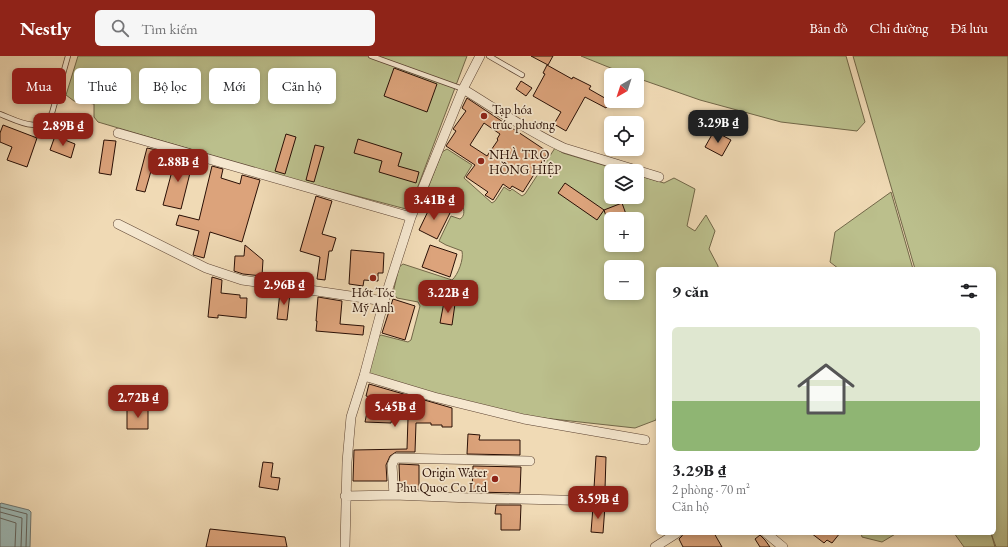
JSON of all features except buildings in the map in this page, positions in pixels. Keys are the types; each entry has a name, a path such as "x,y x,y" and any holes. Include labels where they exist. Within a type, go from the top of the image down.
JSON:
{"street":[{"path":"345,547 345,496 351,418 364,376 384,300 411,217 463,89 480,56"},
{"path":"463,89 533,132 564,148 659,177"},
{"path":"118,133 411,217"},
{"path":"118,224 206,268 242,280 384,300"},
{"path":"364,376 434,397 524,419 645,440"},
{"path":"394,495 392,465 396,458 530,461"},
{"path":"345,496 394,495 602,501"},
{"path":"655,547 674,535"},
{"path":"768,535 783,547"}],"lane":[{"path":"0,114 36,126 43,124 48,120 52,113 68,56"},
{"path":"371,56 463,89"},
{"path":"489,56 522,75"}],"green space":[{"path":"78,56 467,56 412,202 406,209 281,176 98,122 94,117 94,104 131,104 131,68 74,68"},
{"path":"581,56 846,56 865,122 857,131 781,122 700,100 644,80 644,68 611,68"},
{"path":"853,56 1008,56 1008,547 996,547 992,535 996,535 996,267 914,267"},
{"path":"74,69 74,101 66,95"},
{"path":"555,148 563,153 604,165 604,204 644,204 644,177 664,183 674,178 695,189 687,226 695,231 706,215 715,231 709,249 718,267 656,267 656,420 635,428 525,416 434,394 369,375 368,372 378,337 381,335 408,342 411,340 420,306 418,302 397,298 393,293 399,267 403,264 452,280 460,267 462,251 439,241 451,216 460,219 463,216 463,206 428,191 442,152 447,149 472,165 464,178 492,203 504,187 510,191 512,189 522,196 525,194"},
{"path":"891,192 912,267 836,267 830,262 835,232"},
{"path":"862,535 894,535 882,542 862,537"},
{"path":"955,535 992,535 995,547 964,547"}],"water":[{"path":"1,503 29,510 31,512 30,547 0,547"}],"place":[{"name":"Tạp hóa trúc phương","path":"484,116"},
{"name":"NHÀ TRỌ HỒNG HIỆP","path":"481,161"},
{"name":"Hớt Tóc Mỹ Anh","path":"373,278"},
{"name":"Origin Water Phu Quoc Co Ltd","path":"495,479"}]}
